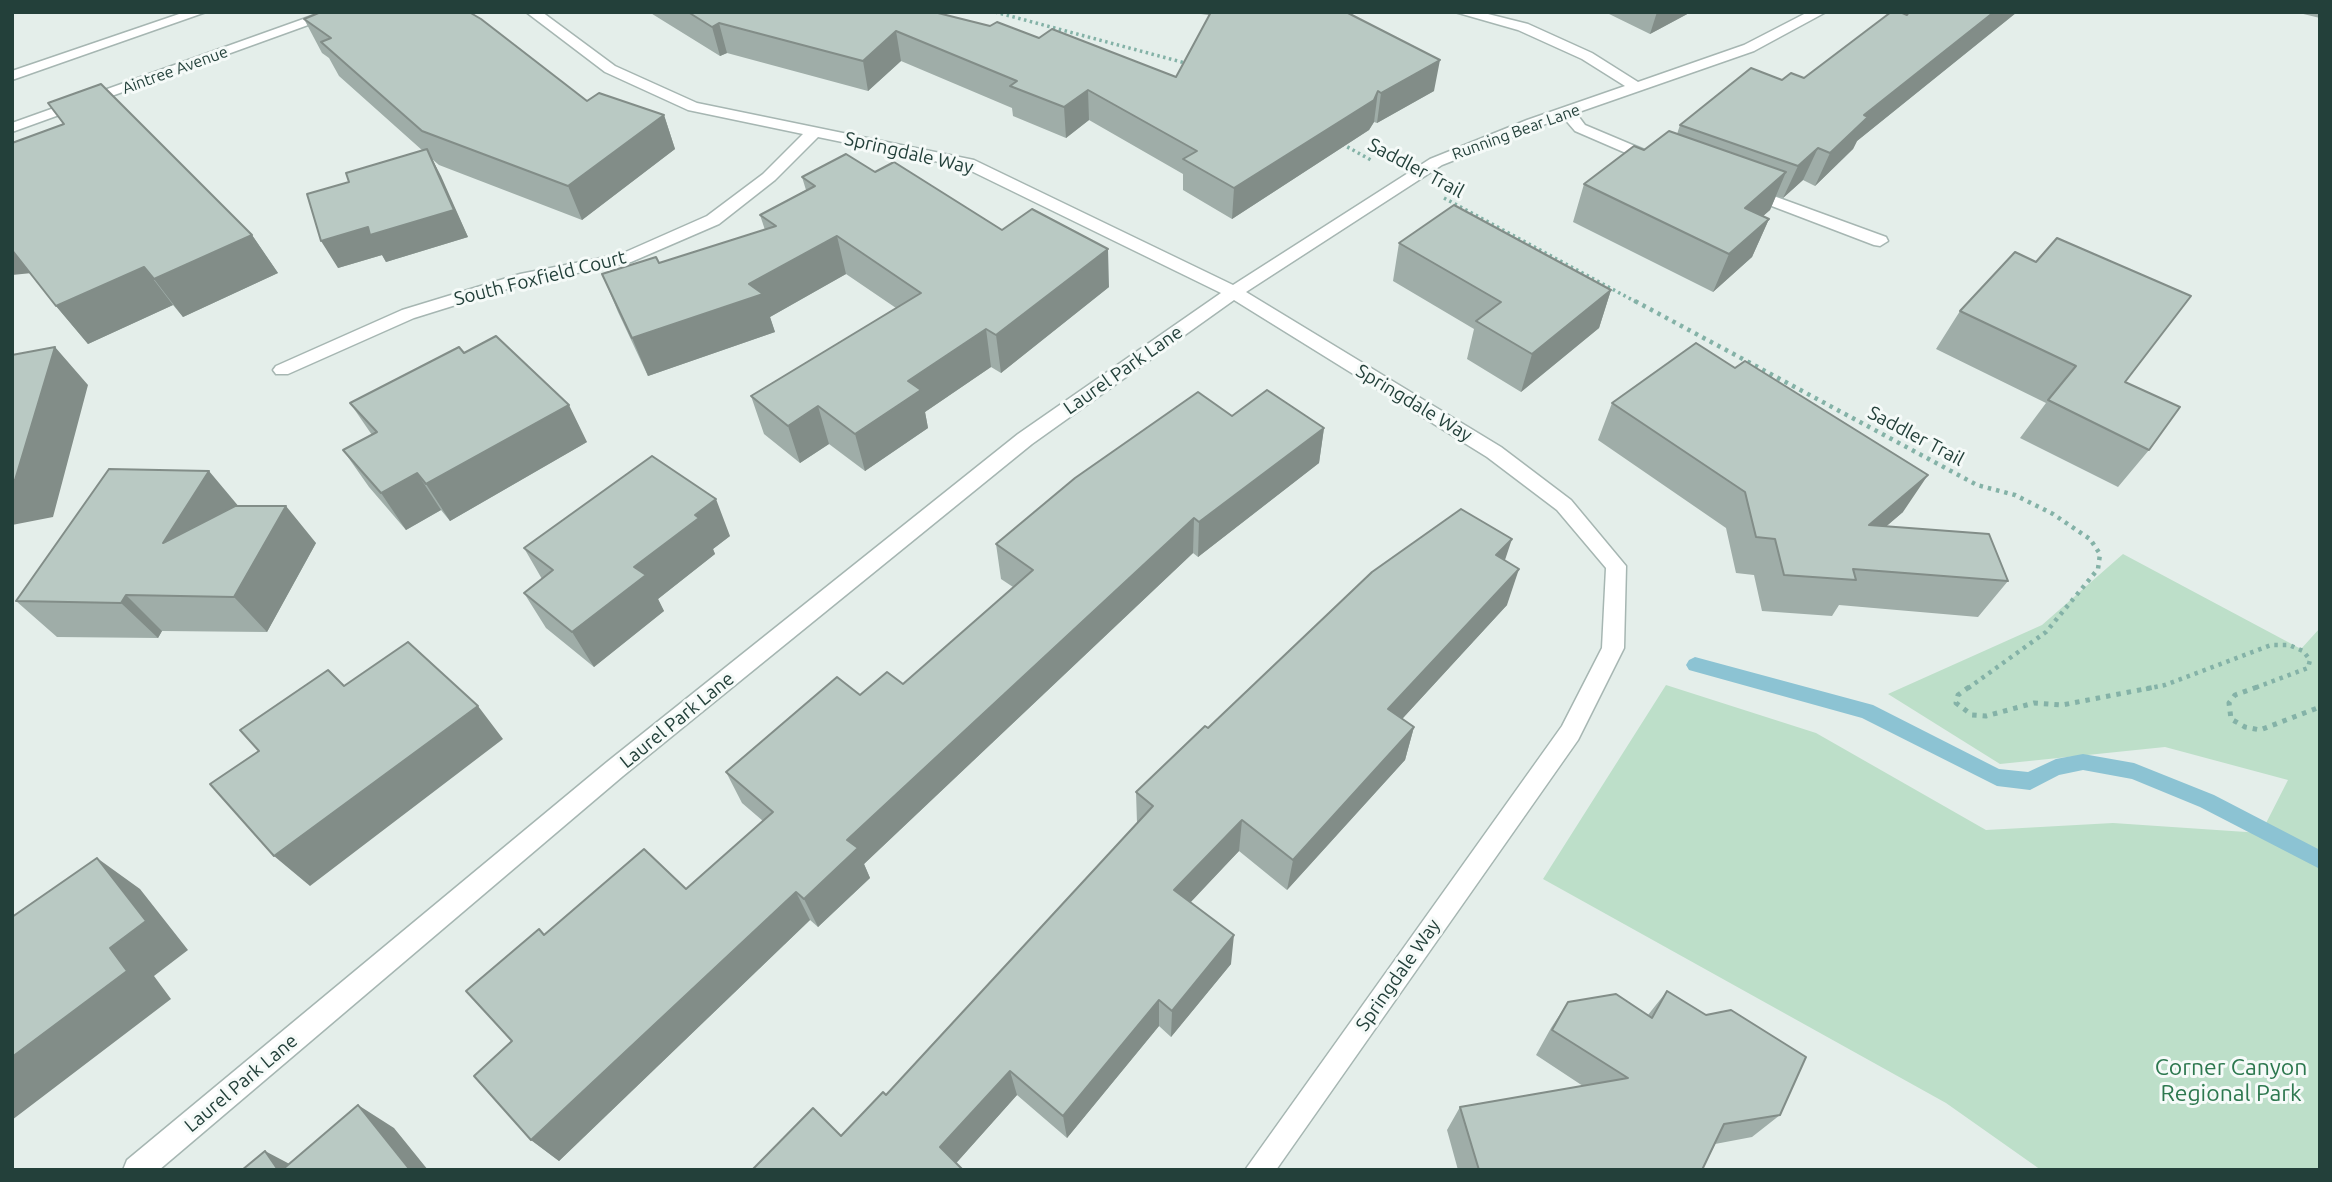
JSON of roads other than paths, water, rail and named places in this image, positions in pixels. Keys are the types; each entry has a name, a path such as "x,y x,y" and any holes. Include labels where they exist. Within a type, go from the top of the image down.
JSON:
{"street":[{"path":"12,76 199,12"},
{"name":"Aintree Avenue","path":"12,128 337,12"},
{"name":"Springdale Way","path":"533,12 610,69 693,107 968,163 1234,292 1494,452 1564,505 1616,566 1613,648 1570,733 1259,1170"},
{"path":"1462,12 1523,27 1587,56 1638,88"},
{"name":"Running Bear Lane","path":"1234,292 1436,162 1567,112 1749,48 1819,12"},
{"path":"1567,112 1580,128 1670,165"},
{"name":"South Foxfield Court","path":"282,370 408,314 520,279 625,258 713,220 769,177 814,132"},
{"path":"1733,186 1880,241"},
{"name":"Laurel Park Lane","path":"137,1170 615,769 1025,439 1234,292"}],"waterway":[{"path":"1695,665 1866,711 1997,777 2030,781 2056,767 2083,762 2134,771 2207,801 2320,860"}],"park label":[{"name":"Corner Canyon Regional Park","path":"2231,1080"}]}
